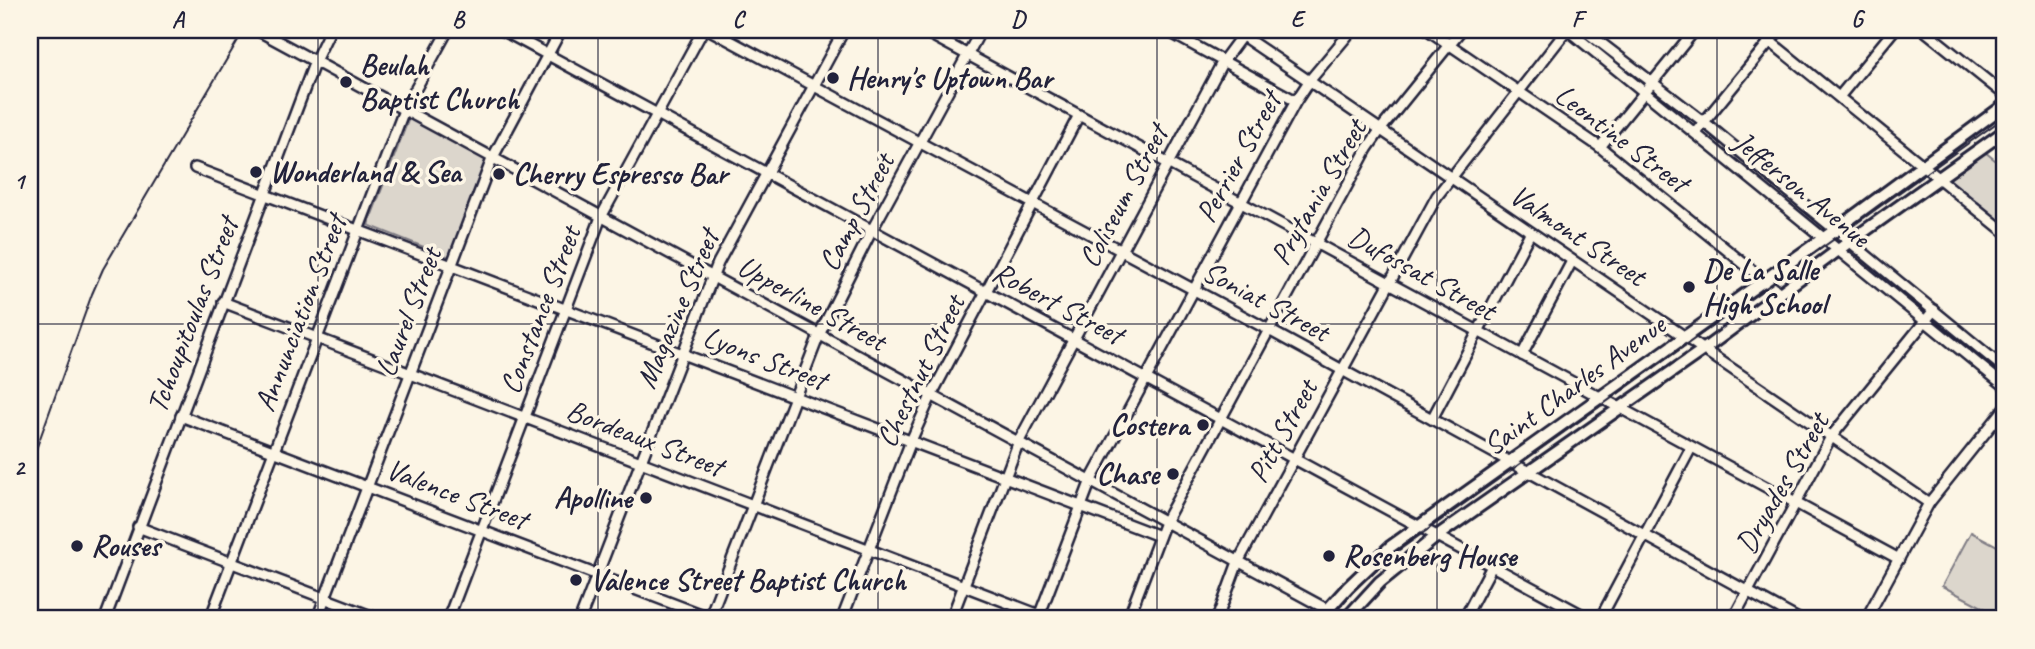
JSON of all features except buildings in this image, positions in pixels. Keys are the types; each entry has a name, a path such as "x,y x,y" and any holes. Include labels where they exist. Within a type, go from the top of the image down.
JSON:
{"main road":[{"name":"Saint Charles Avenue","path":"1319,619 1370,563 1418,526 1824,238 2005,105"},
{"name":"Saint Charles Avenue","path":"1345,619 1380,582 1437,536 1703,350 2005,131"}],"street":[{"name":"Upperline Street","path":"257,30 1345,619"},
{"name":"Tchoupitoulas Street","path":"104,619 315,61 330,30"},
{"name":"Annunciation Street","path":"210,619 404,110 448,30"},
{"name":"Robert Street","path":"502,30 1590,619"},
{"name":"Laurel Street","path":"317,619 492,159 561,30"},
{"name":"Constance Street","path":"448,619 601,217 703,30"},
{"name":"Soniat Street","path":"709,30 1343,370 1798,619"},
{"name":"Magazine Street","path":"580,619 712,276 844,30"},
{"name":"Dufossat Street","path":"922,30 1899,559"},
{"name":"Camp Street","path":"711,619 819,335 872,230 981,30"},
{"path":"1166,30 1296,101"},
{"name":"Perrier Street","path":"1039,617 1091,480 1296,101 1352,30"},
{"name":"Leontine Street","path":"1428,30 1600,147 1780,293"},
{"name":"Prytania Street","path":"1128,619 1165,522 1315,243 1381,129 1461,30"},
{"name":"Jefferson Avenue","path":"1568,30 2005,386"},
{"name":"Pitt Street","path":"1217,619 1238,562 1437,196 1568,30"},
{"name":"Jefferson Avenue","path":"1584,30 1704,122 2005,369"},
{"path":"1600,147 1695,30"},
{"path":"1756,30 2005,232"},
{"path":"1695,133 1779,30"},
{"path":"1839,97 1894,30"},
{"name":"Coliseum Street","path":"951,619 1019,441 1240,31"},
{"name":"Valmont Street","path":"1240,31 1530,233 1929,503"},
{"path":"1929,31 2005,95"},
{"name":"Chestnut Street","path":"842,619 911,440 931,396 1079,115"},
{"name":"Lyons Street","path":"195,168 1159,536"},
{"path":"1432,419 1530,233"},
{"path":"1522,355 1572,261"},
{"name":"Bordeaux Street","path":"223,302 1050,619"},
{"name":"Dryades Street","path":"1733,619 1832,437 1934,310"},
{"path":"1866,619 1929,503 2005,408"},
{"name":"Valence Street","path":"181,416 711,619"},
{"path":"1600,619 1690,447"},
{"path":"138,527 379,619"},
{"path":"1465,619 1492,566"}],"shaded area":[{"path":"409,118 486,160 449,257 368,225"},
{"path":"1980,148 2005,168 2005,232 1939,178"},
{"path":"1971,532 2005,550 2005,619 1942,586"}],"tram line":[{"path":"1330,619 1356,588 1395,553 2005,117"}],"railway":[{"path":"30,466 103,269 244,30"}],"place":[{"name":"Henry's Uptown Bar","path":"833,78"},
{"name":"Beulah Baptist Church","path":"346,82"},
{"name":"Wonderland & Sea","path":"256,172"},
{"name":"Cherry Espresso Bar","path":"499,174"},
{"name":"De La Salle High School","path":"1689,287"},
{"name":"Costera","path":"1203,425"},
{"name":"Chase","path":"1173,474"},
{"name":"Apolline","path":"646,498"},
{"name":"Rouses","path":"77,546"},
{"name":"Rosenberg House","path":"1329,556"},
{"name":"Valence Street Baptist Church","path":"576,580"}]}
